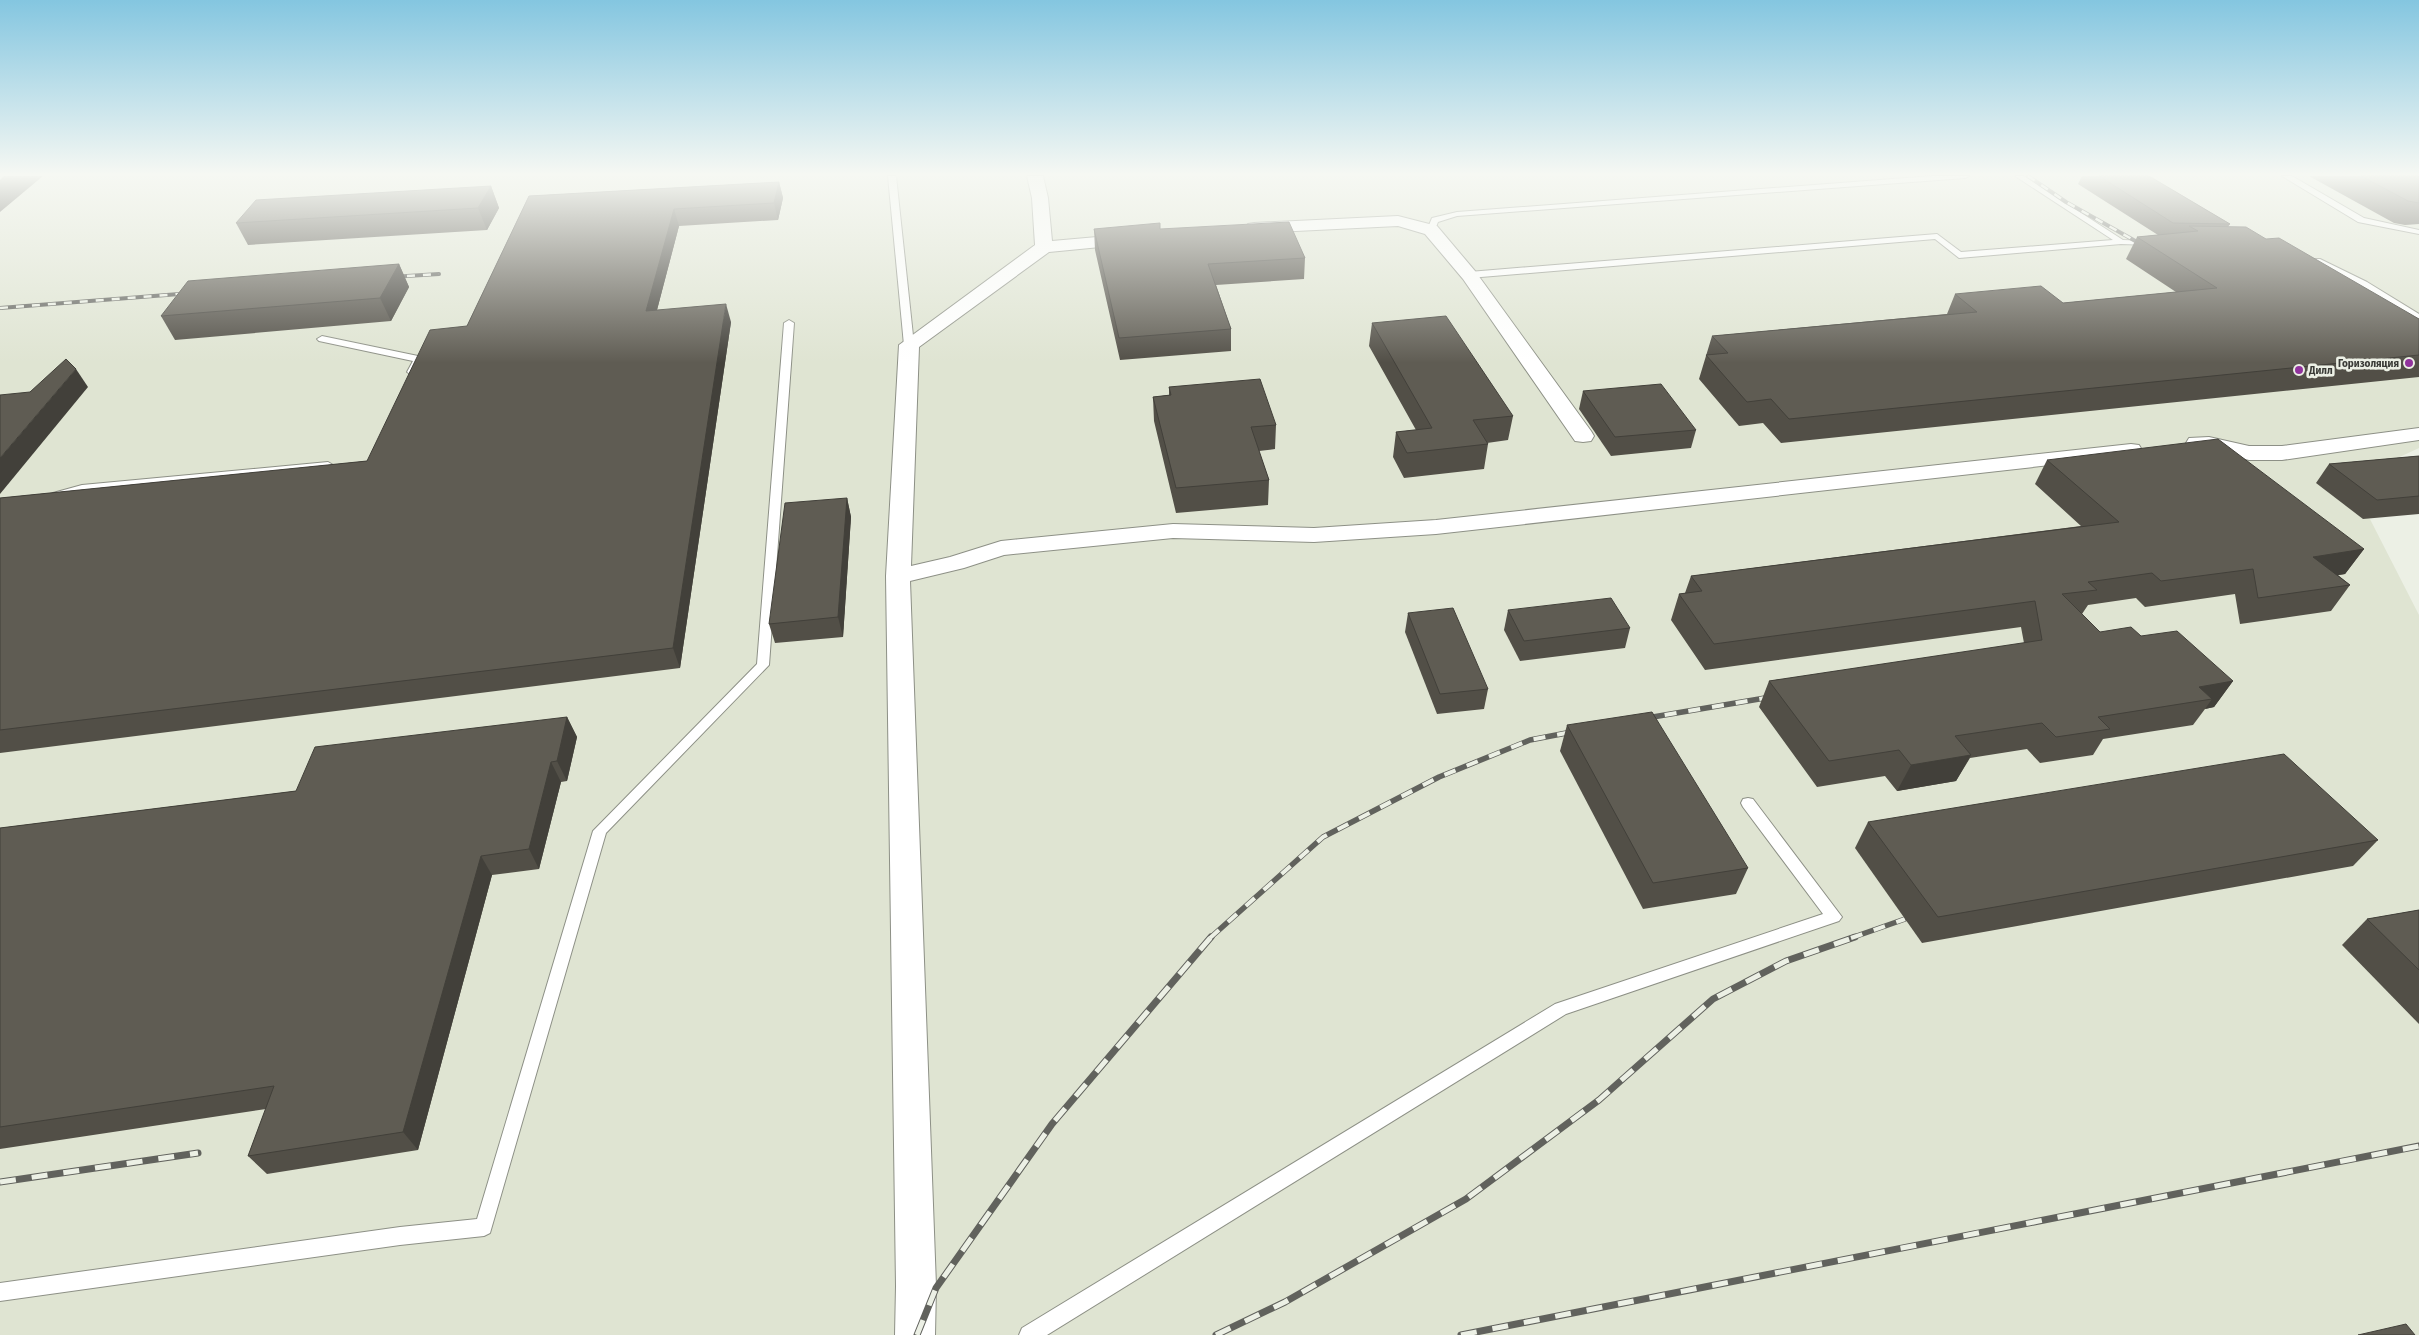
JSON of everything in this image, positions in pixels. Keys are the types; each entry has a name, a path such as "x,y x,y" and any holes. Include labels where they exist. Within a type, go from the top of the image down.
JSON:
{"street":[{"path":"1043,238 1044,247"},
{"path":"915,1335 916,1286 898,576 909,345 1044,247 1140,238"},
{"path":"1438,238 1469,275 1583,436"},
{"path":"898,576 956,563 1001,548 1173,531 1314,535 1436,527 2162,446 2209,443 2249,453 2282,454 2419,434"}],"lane":[{"path":"898,238 909,345"},
{"path":"1469,275 1909,238"},
{"path":"1940,238 1960,255 2121,242 2158,243"},
{"path":"2115,238 2121,242"},
{"path":"2305,255 2364,284 2419,318"},
{"path":"0,1292 400,1236 484,1227 600,831 763,666 789,323"},
{"path":"322,339 418,358 406,384"},
{"path":"46,499 82,488 339,464"},
{"path":"1029,1335 1561,1009 1834,918 1748,803"}],"shaded area":[{"path":"0,238 2419,238 2419,448 2350,480 2419,615 2419,1335 0,1335"}],"building":[{"path":"509,238 666,238 646,311 726,304 673,648 0,730 0,498 367,461 430,330 467,326"},
{"path":"1096,238 1296,238 1305,258 1208,264 1231,329 1119,338"},
{"path":"2139,238 2280,238 2419,319 2419,355 1789,419 1771,399 1747,402 1706,355 1728,353 1712,336 1977,312 1955,294 2041,286 2063,303 2217,288"},
{"path":"399,264 380,298 161,316 188,281"},
{"path":"1446,316 1513,416 1473,420 1488,444 1407,453 1396,432 1432,428 1372,323"},
{"path":"66,359 76,369 0,458 0,395 30,392"},
{"path":"1260,379 1276,425 1251,427 1269,480 1176,488 1153,397 1171,395 1169,387"},
{"path":"1661,384 1696,430 1615,437 1583,391"},
{"path":"2218,439 2364,549 2313,557 2350,585 2258,598 2253,569 2161,581 2152,573 2088,582 2097,590 2062,594 2100,632 2131,627 2141,636 2177,631 2233,681 2199,687 2212,699 2098,717 2110,729 2056,737 2042,723 1955,736 1971,755 1911,765 1899,750 1829,761 1769,681 2042,640 2035,601 1714,644 1679,594 1702,591 1691,576 2119,522 2047,460"},
{"path":"2419,456 2419,496 2377,500 2329,464"},
{"path":"847,498 838,617 769,624 785,503"},
{"path":"1611,598 1630,628 1524,641 1508,610"},
{"path":"1453,608 1488,689 1440,694 1408,613"},
{"path":"1652,712 1748,868 1653,883 1567,725"},
{"path":"567,717 557,761 551,762 529,849 481,856 403,1132 248,1156 274,1086 0,1127 0,828 296,791 315,747"},
{"path":"2284,754 2378,840 1938,917 1868,822"},
{"path":"2419,910 2419,970 2367,919"},
{"path":"2406,1324 2415,1335 2358,1335"}],"railway":[{"path":"2131,238 2146,247"},
{"path":"391,277 439,274"},
{"path":"0,308 192,293"},
{"path":"1641,719 1777,696"},
{"path":"1211,937 1323,837 1439,777 1530,740 1577,731"},
{"path":"1851,938 1905,919"},
{"path":"917,1335 936,1288 1052,1124 1211,937"},
{"path":"1216,1335 1285,1302 1466,1199 1599,1100 1713,999 1786,961 1855,937"},
{"path":"1461,1335 2419,1146"},
{"path":"0,1182 198,1153"}],"place":[{"name":"Горизоляция","path":"2409,363"},
{"name":"Дилл","path":"2299,370"}]}
